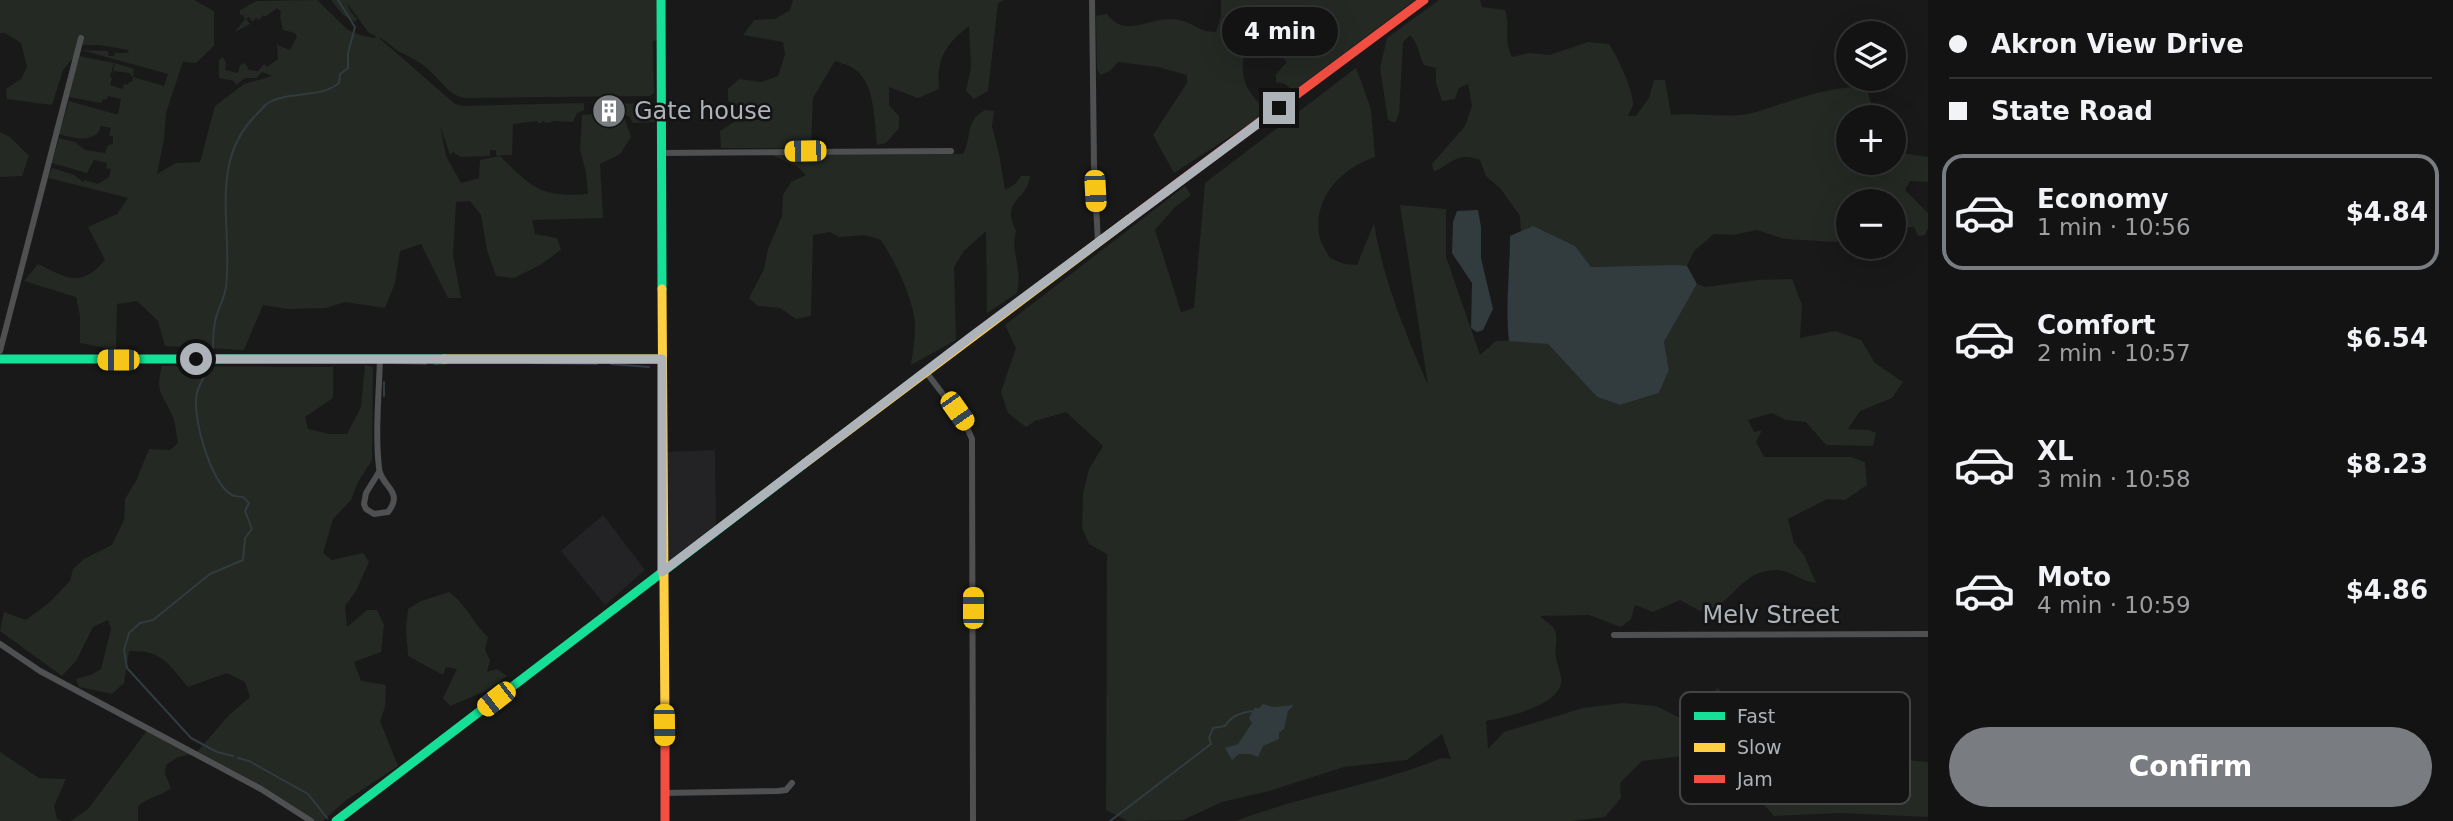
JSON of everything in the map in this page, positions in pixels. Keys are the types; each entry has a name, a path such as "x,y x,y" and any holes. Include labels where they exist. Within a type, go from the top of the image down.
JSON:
{"street":[{"path":"661,0 665,821"},
{"path":"1092,0 1097,243"},
{"path":"336,821 926,372 1424,0"},
{"path":"0,351 81,37"},
{"path":"660,153 951,151"},
{"path":"379,472 394,495 394,501 388,512 374,514 366,509 364,499 379,472 380,358"},
{"path":"0,359 662,359"},
{"path":"926,372 965,423 972,439 973,821"},
{"name":"Melv Street","path":"1614,635 1928,634"},
{"path":"0,644 40,671 261,789 311,821"},
{"path":"664,793 778,792 786,790 792,783"}],"shaded area":[{"path":"0,0 194,0 214,11 214,46 196,63 183,62 166,113 157,174 176,163 200,162 215,106 244,84 272,76 262,72 256,78 245,78 236,85 234,81 219,78 219,60 223,57 225,70 238,73 240,65 245,63 249,70 258,71 264,64 267,67 278,59 277,42 279,46 290,50 297,37 295,33 283,30 281,12 277,8 260,20 256,18 252,22 249,17 246,19 250,24 235,32 245,19 240,15 240,10 257,1 317,0 348,30 375,38 347,3 357,19 355,22 343,15 331,0 661,0 661,40 653,41 654,93 650,96 461,97 450,91 421,64 378,37 455,104 584,103 584,110 577,113 573,122 543,121 539,124 537,121 513,124 512,155 499,155 529,182 548,192 588,194 580,149 582,115 605,113 624,117 631,137 620,154 600,164 603,218 532,220 535,234 557,238 561,250 540,265 514,278 496,276 487,250 481,215 470,201 456,202 453,255 461,298 448,298 421,244 400,251 395,283 385,308 345,302 326,308 288,309 263,305 244,350 165,346 158,321 137,301 117,304 116,350 80,343 80,316 76,297 24,281 38,264 73,278 88,275 96,269 105,260 88,227 117,214 128,198 48,178 52,168 74,175 83,182 85,180 98,184 109,177 111,169 106,168 107,163 94,160 87,173 52,163 59,138 75,142 85,150 105,153 108,145 113,144 113,137 109,135 111,128 101,126 98,133 89,138 59,134 69,101 118,114 121,99 108,96 101,103 69,97 79,56 114,63 110,85 122,89 124,84 132,82 133,78 129,73 114,71 112,76 115,63 134,69 133,77 164,86 168,74 81,50 108,51 109,56 114,56 115,53 127,53 129,50 79,45 77,53 63,70 52,105 7,99 6,89 21,79 27,67 21,43 5,33 0,33","holes":["440,125 450,155 453,152 461,157 490,156 490,150 496,150 496,155 499,156 480,160 479,178 461,183 446,156"]},
{"path":"793,0 1004,0 998,3 988,91 974,99 966,91 971,68 969,26 954,39 944,53 939,69 939,89 918,98 889,87 889,105 899,116 899,128 886,143 877,145 872,102 865,81 851,67 835,61 813,98 811,148 721,148 720,131 734,122 758,120 767,111 728,101 728,89 739,79 761,82 778,76 785,54 783,42 743,35 754,20 775,19 790,10"},
{"path":"1221,0 1415,0 1293,91 1285,84 1276,82 1276,74 1287,62 1275,49 1259,40 1245,47 1243,68 1246,83 1268,112 1174,173 1153,135 1187,83 1187,75 1158,67 1118,62 1110,71 1100,75 1097,69 1096,16 1107,14 1114,22 1131,26 1159,20 1179,20 1205,31 1216,32 1221,16"},
{"path":"1439,0 1480,0 1482,7 1505,10 1508,45 1512,57 1529,53 1550,55 1588,42 1609,44 1631,91 1633,105 1628,116 1636,116 1649,98 1654,80 1665,80 1671,115 1742,115 1827,91 1867,91 1872,105 1836,105 1836,175 1906,175 1906,154 1928,157 1928,182 1910,181 1906,189 1836,189 1836,242 1785,239 1757,230 1733,235 1714,234 1694,251 1687,266 1591,267 1533,226 1521,232 1520,216 1500,188 1486,176 1480,160 1461,158 1434,172 1432,164 1465,126 1472,106 1468,84 1459,88 1455,99 1442,101 1436,83 1436,68 1424,65 1410,35 1403,42 1399,114 1395,123 1388,120 1380,68 1387,38"},
{"path":"1356,68 1371,109 1375,157 1352,168 1333,185 1321,207 1320,237 1330,258 1344,264 1357,265 1374,223 1389,285 1428,385 1400,205 1446,209 1446,257 1480,355 1496,341 1517,340 1548,344 1597,397 1620,405 1659,393 1669,370 1664,342 1697,284 1706,287 1757,280 1792,279 1802,305 1800,338 1835,331 1861,340 1875,363 1903,382 1892,398 1860,411 1848,429 1876,433 1873,446 1826,445 1806,422 1786,420 1772,413 1748,420 1754,432 1762,430 1756,442 1764,457 1851,457 1865,462 1867,485 1845,500 1827,499 1788,519 1794,543 1804,555 1816,583 1781,570 1765,571 1744,582 1716,607 1700,611 1680,600 1653,612 1635,605 1631,619 1621,627 1589,615 1540,616 1556,633 1561,684 1550,699 1540,705 1486,721 1488,749 1504,732 1583,708 1623,703 1656,706 1680,718 1680,756 1642,761 1620,783 1621,798 1605,817 1572,821 1236,821 1287,804 1391,776 1442,758 1451,759 1442,734 1407,760 1344,767 1269,791 1222,802 1183,820 1128,821 1106,810 1107,554 1089,544 1082,528 1083,494 1089,469 1103,446 1066,412 1035,421 1026,427 1008,413 1001,392 1016,348 1005,325 1185,186 1191,195 1175,207 1155,230 1181,312 1194,308 1205,183"},
{"path":"621,103 649,104 655,108 655,122 633,123 629,116 621,115"},
{"path":"985,110 994,111 992,126 1005,190 1021,176 1030,176 1011,212 1016,231 1014,246 1019,275 1017,293 987,313 986,231 964,251 954,267 956,340 911,365 915,328 912,307 901,276 881,240 865,235 839,237 830,232 813,235 811,316 796,319 780,308 758,306 749,298 764,269 768,249 782,216 783,195 791,182 806,175 798,167 772,155 963,154 971,124"},
{"path":"0,132 10,137 29,156 22,176 0,177"},
{"path":"1906,191 1928,213 1925,235 1918,236 1914,227 1906,227"},
{"path":"1478,210 1481,258 1493,309 1483,330 1477,332 1471,328 1472,283 1452,253 1453,222 1457,211"},
{"path":"1533,226 1575,246 1591,267 1687,266 1697,284 1664,342 1669,370 1659,393 1620,405 1597,397 1548,344 1509,341 1510,236"},
{"path":"365,365 373,367 372,460 358,482 351,500 333,519 323,553 332,560 363,553 369,562 356,591 345,606 347,627 367,610 377,610 384,625 381,652 354,662 361,681 386,685 385,707 380,721 398,766 345,801 323,821 311,821 196,753 229,715 250,697 245,682 227,673 188,687 169,665 157,656 129,651 124,683 112,694 79,687 76,679 101,669 111,629 108,620 93,627 76,661 62,676 0,631 4,612 26,620 50,602 70,581 73,569 84,559 112,545 124,520 125,499 136,481 149,449 170,450 178,443 173,418 159,387 162,366 333,367 333,398 305,417 308,429 329,434 347,434 361,407"},
{"path":"715,450 716,527 665,567 665,452"},
{"path":"603,515 645,570 605,605 561,551"},
{"path":"449,592 488,637 485,650 490,660 487,672 497,669 507,676 488,690 450,706 443,698 457,669 446,667 443,675 408,656 406,629 408,609 421,601"},
{"path":"1263,704 1274,707 1294,705 1288,711 1279,739 1263,746 1258,757 1239,754 1232,760 1225,748 1238,744 1252,723 1249,718 1255,707 1258,709"},
{"path":"149,728 196,753 178,757 166,765 165,774 171,788 138,806 138,821 71,821 88,809"},
{"path":"0,752 39,778 66,779 54,806 57,819 62,821 0,821"},
{"path":"1910,760 1928,762 1928,817 1841,813 1774,816 1763,804 1910,804"}],"waterway":[{"path":"213,349 215,322 226,287 226,196 232,153 242,133 268,103 323,91 339,83 340,74 348,68 348,53 355,27 338,0"},
{"path":"399,363 426,364"},
{"path":"435,364 447,363"},
{"path":"531,363 597,364"},
{"path":"611,364 649,367"},
{"path":"209,368 197,393 197,416 204,448 217,478 224,489 232,495 243,497 249,503 245,511 252,529 245,538 243,560 210,574 153,620 140,623 129,633 124,650 127,668 191,738 217,752 233,756"},
{"path":"384,382 384,396"},
{"path":"1110,821 1211,744 1209,738 1213,728 1225,726 1236,716 1252,711"},
{"path":"238,758 249,761 308,794 327,818"}],"traffic: fast":[{"path":"661,0 662,289"},
{"path":"0,359 444,359"},
{"path":"336,821 804,464"}],"traffic: slow":[{"path":"804,464 1132,217"},
{"path":"662,289 665,728"},
{"path":"444,359 662,359"}],"traffic: jam":[{"path":"1132,217 1424,0"},
{"path":"665,728 665,821"}],"place":[{"name":"Gate house","path":"609,111"}],"route":[{"path":"196,359 662,359 662,572 972,336 1279,108"}]}
